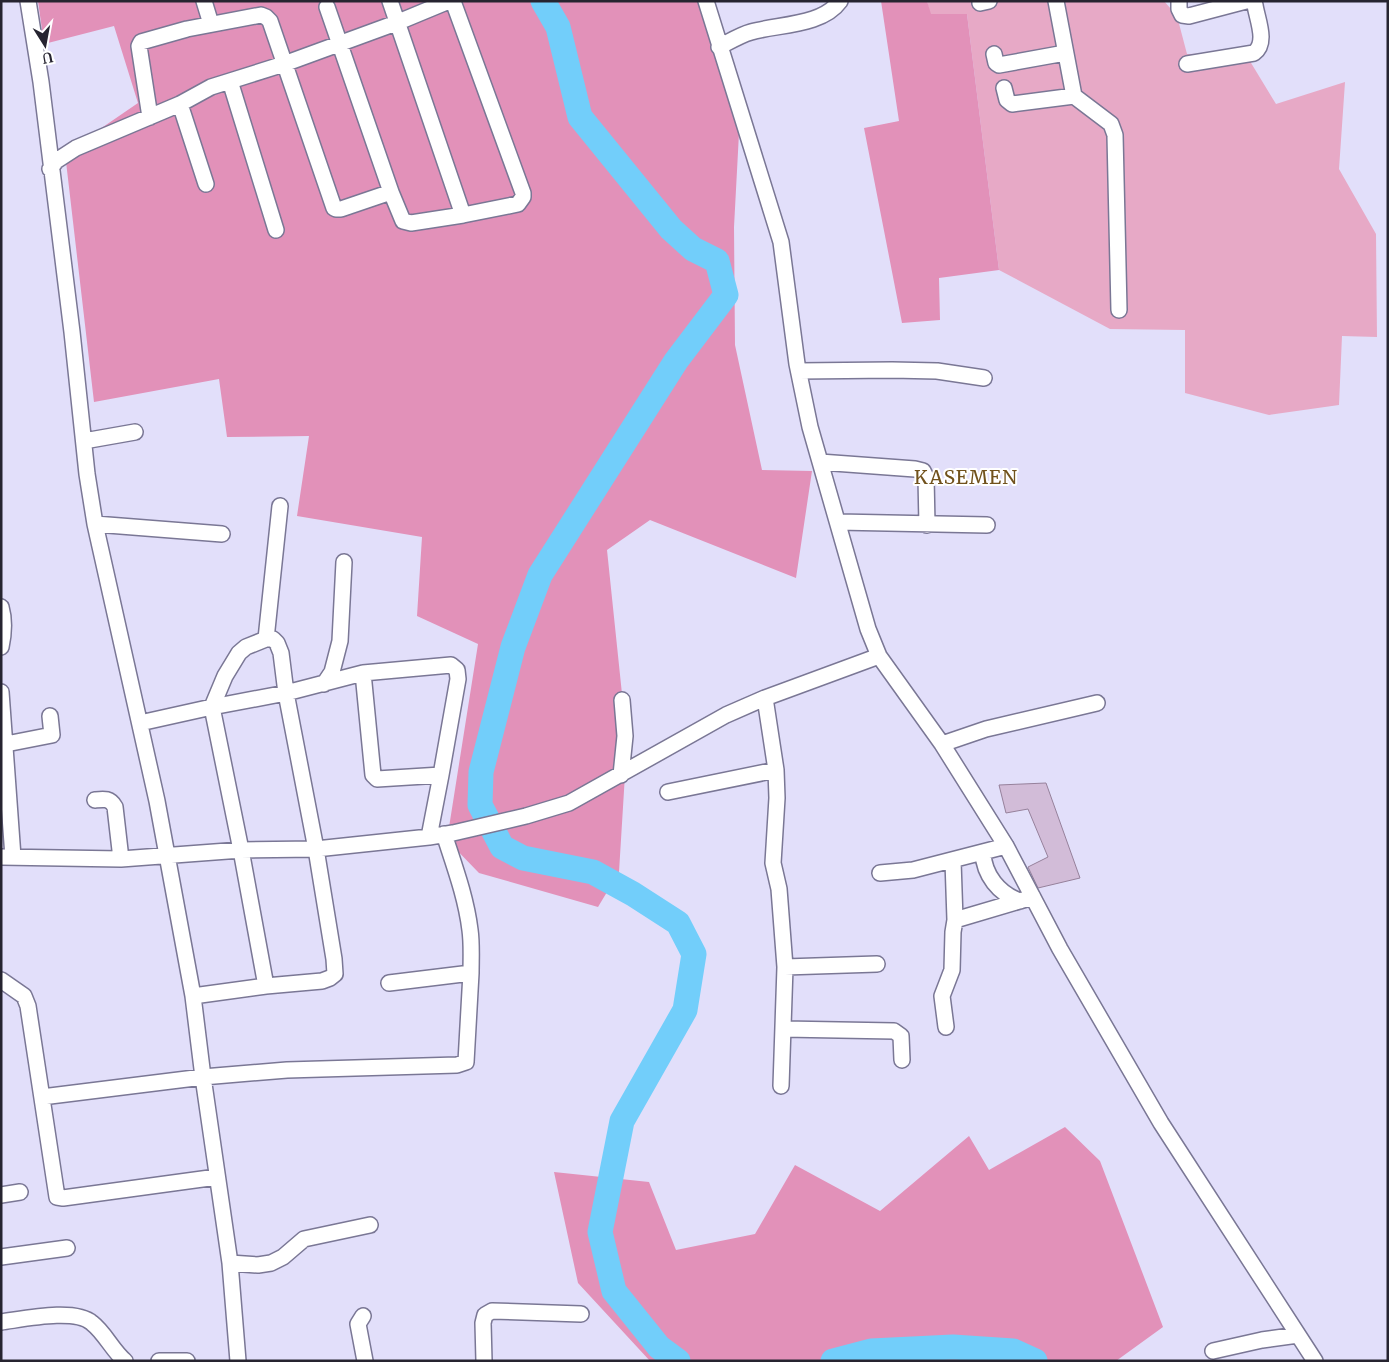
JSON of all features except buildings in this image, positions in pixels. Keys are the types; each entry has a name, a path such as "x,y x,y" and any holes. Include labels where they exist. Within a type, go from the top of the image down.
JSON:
{"street":[{"path":"28,1 41,82 50,169 95,524 140,723 194,996 203,1077 230,1263 238,1361"},
{"path":"204,1 211,24"},
{"path":"390,1 463,215"},
{"path":"50,169 56,161 76,148 180,104 197,94 230,81 284,64 340,43 396,23 450,1 457,13 523,193 523,197 518,204 463,215 406,223 403,221 391,192 340,43 327,6"},
{"path":"706,1 780,242 799,370 810,427 868,629 879,656 942,744 1006,846 1027,900 1060,949 1162,1123 1315,1361"},
{"path":"719,47 748,33 819,17 831,12 840,1"},
{"path":"1056,1 1074,96 1111,124 1115,134 1118,310"},
{"path":"1178,1 1182,15 1189,16 1246,1"},
{"path":"1187,64 1254,53 1259,49 1262,42 1255,5 1251,1"},
{"path":"150,117 139,46 141,42 211,24 261,15 270,22 334,208 338,210 391,192"},
{"path":"994,54 996,63 1000,65 1065,53"},
{"path":"230,81 276,230"},
{"path":"1004,88 1007,100 1012,104 1074,96"},
{"path":"180,104 206,184"},
{"path":"799,370 892,370 937,372 984,378"},
{"path":"84,442 135,432"},
{"path":"820,462 923,471 926,476 927,525"},
{"path":"266,639 280,506"},
{"path":"838,522 987,525"},
{"path":"95,524 222,534"},
{"path":"324,684 332,672 340,641 344,562"},
{"path":"1,607 4,629 1,647"},
{"path":"194,996 266,986 322,981 335,974 316,848 286,693 281,653 273,639 266,639 246,646 239,653 225,676 212,707 266,986"},
{"path":"1,692 6,744 7,857 121,859 241,850 316,848 428,837 526,816 569,804 726,716 765,698 879,656"},
{"path":"140,723 286,693 364,673 451,665 457,670 458,679 428,837"},
{"path":"364,673 373,775 378,779 441,775"},
{"path":"765,698 776,770 777,798 773,863 779,889 785,967 781,1086"},
{"path":"621,775 624,736 622,700"},
{"path":"942,744 994,727 1097,703"},
{"path":"6,744 52,734 50,716"},
{"path":"668,792 776,770"},
{"path":"95,800 105,799 112,801 115,808 121,859"},
{"path":"42,1097 203,1077 333,1068 462,1064 466,1062 471,973 470,932 468,915 449,834"},
{"path":"880,874 913,870 1006,846"},
{"path":"983,853 984,863 992,881 1011,898 1027,900"},
{"path":"946,1027 942,996 952,970 955,920 953,861"},
{"path":"955,920 1027,900"},
{"path":"785,967 877,964"},
{"path":"389,983 471,973"},
{"path":"1,980 24,996 28,1006 56,1192 59,1198 217,1177"},
{"path":"784,1030 894,1031 901,1036 902,1060"},
{"path":"1,1195 20,1192"},
{"path":"230,1263 271,1263 283,1257 304,1239 370,1225"},
{"path":"1,1257 67,1248"},
{"path":"484,1361 483,1323 485,1316 492,1311 581,1314"},
{"path":"1,1322 71,1314 84,1317 94,1323 126,1361"},
{"path":"363,1316 358,1324 365,1361"},
{"path":"1213,1351 1262,1340 1298,1335"},
{"path":"159,1361 187,1361"}],"shaded area":[{"path":"38,1 705,1 739,133 734,227 735,345 762,470 812,471 796,578 650,520 607,550 627,742 619,872 598,907 479,873 447,840 478,644 417,616 422,537 297,516 309,436 227,437 219,379 94,402 65,153 138,103 114,26 44,44"},
{"path":"881,1 927,1 931,14 967,14 999,270 939,278 940,320 902,323 864,128 899,121"},
{"path":"927,1 1164,1 1177,16 1187,54 1245,53 1276,104 1345,82 1339,169 1376,234 1377,337 1342,336 1339,405 1269,415 1185,393 1185,330 1110,329 999,270 967,14 930,14"},
{"path":"1065,1127 1100,1161 1163,1327 1116,1361 650,1361 578,1283 554,1172 649,1182 676,1250 755,1234 795,1165 880,1211 969,1136 989,1170"}],"waterway":[{"path":"543,1 558,27 580,117 671,229 693,249 717,261 726,295 676,361 540,575 513,647 481,772 480,805 502,847 523,858 593,872 633,894 678,923 694,954 685,1010 622,1121 600,1232 614,1291 659,1347 678,1361"},
{"path":"833,1361 871,1351 953,1347 1013,1351 1035,1361"}],"district":[{"name":"KASEMEN","path":"966,477"}]}
